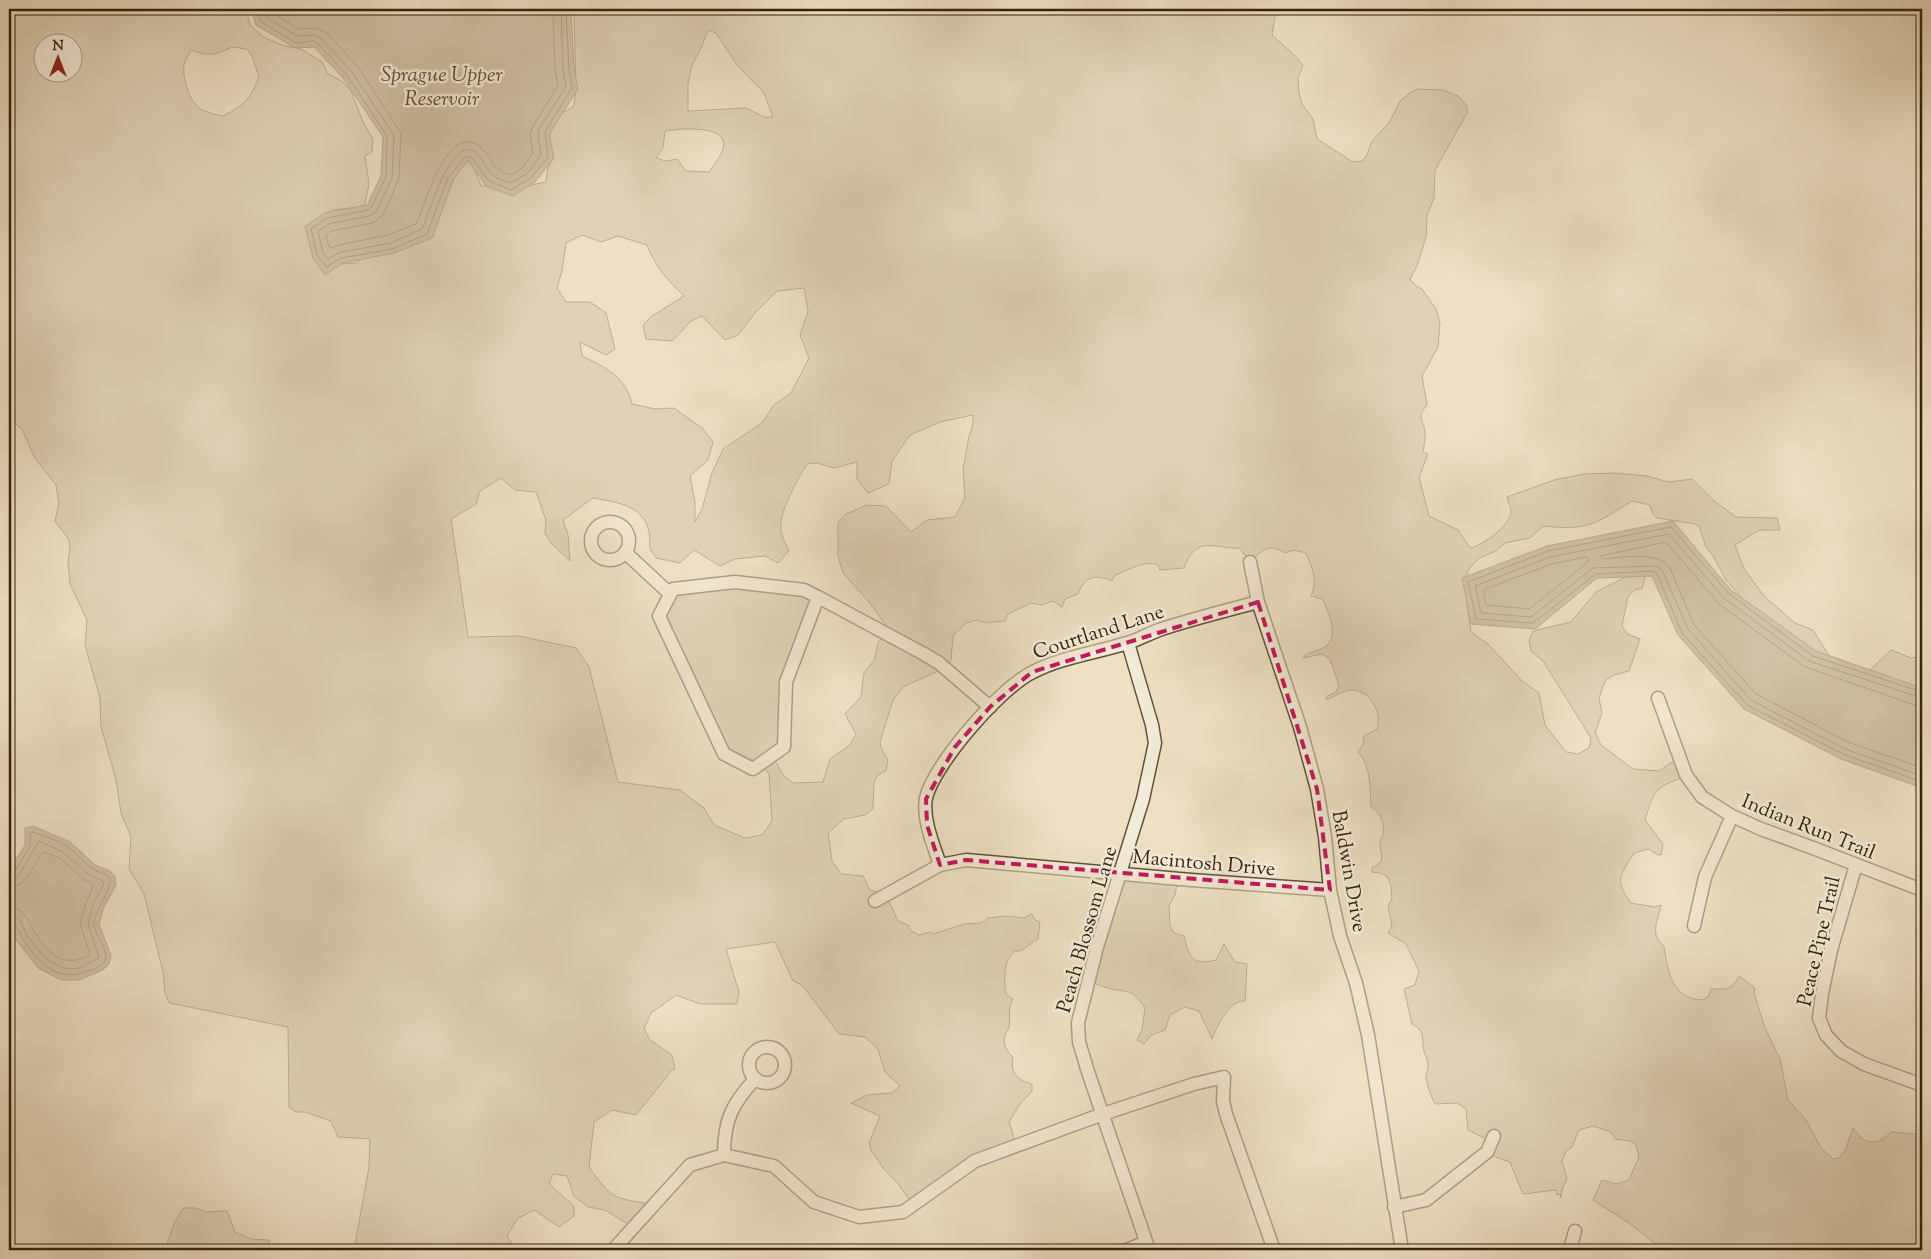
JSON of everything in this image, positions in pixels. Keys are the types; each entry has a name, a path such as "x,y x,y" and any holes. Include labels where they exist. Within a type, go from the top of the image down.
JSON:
{"street":[{"path":"626,553 670,594"},
{"name":"Baldwin Drive","path":"1250,562 1258,602 1300,727 1317,789 1325,836 1330,890 1340,936 1356,983 1368,1035 1402,1250"},
{"path":"818,597 786,682 784,747 753,769 724,754 659,616 673,589 735,582 804,590 818,597 939,662 990,707"},
{"name":"Courtland Lane","path":"940,865 927,825 926,799 937,774 955,747 990,707 1032,672 1069,659 1128,643 1158,630 1258,602"},
{"name":"Peach Blossom Lane","path":"1128,643 1152,725 1155,743 1143,799 1097,947 1078,1023 1079,1042 1088,1072 1147,1246"},
{"name":"Indian Run Trail","path":"1658,698 1686,775 1702,797 1732,816 1761,829 1922,890"},
{"path":"1694,926 1705,877 1732,816"},
{"name":"Macintosh Drive","path":"875,901 940,865 966,860 1330,890"},
{"name":"Peace Pipe Trail","path":"1856,865 1831,950 1819,1018 1826,1035 1841,1051 1864,1064 1922,1085"},
{"path":"613,1250 690,1165 724,1155 774,1166 814,1202 859,1217 903,1212 975,1161 1103,1114 1194,1084 1224,1077 1223,1101 1226,1114 1274,1250"},
{"path":"724,1155 726,1123 738,1100 755,1079"},
{"path":"1394,1207 1426,1200 1487,1152 1494,1136"},
{"path":"1570,1250 1574,1232"},
{"path":"1127,1250 1147,1246"}],"highlighted area":[{"path":"1258,602 1317,789 1330,890 966,860 940,865 927,825 926,799 955,747 990,707 1032,672"}],"shaded area":[{"path":"9,9 246,9 250,25 263,37 285,46 301,49 322,62 328,74 343,82 351,91 363,122 373,139 372,152 365,156 369,184 365,204 360,207 332,210 317,221 326,265 356,263 366,255 413,239 434,236 431,208 445,198 456,173 465,161 473,165 481,186 531,185 546,182 548,167 551,162 546,148 545,124 574,106 576,87 575,9 1276,9 1272,35 1293,53 1303,66 1298,78 1299,93 1302,104 1313,119 1317,139 1353,162 1362,161 1367,155 1372,141 1389,123 1400,101 1411,92 1418,89 1443,90 1458,96 1467,106 1467,113 1435,170 1434,198 1427,215 1426,237 1417,266 1410,279 1416,286 1422,289 1436,309 1440,323 1438,347 1422,376 1427,405 1421,416 1425,433 1423,452 1428,454 1419,477 1429,516 1458,530 1470,548 1488,539 1506,523 1511,512 1507,497 1554,480 1584,474 1616,473 1647,476 1669,482 1692,479 1713,500 1736,517 1777,518 1780,530 1759,530 1735,545 1744,569 1764,596 1795,623 1813,630 1831,659 1870,670 1891,650 1911,658 1922,656 1922,691 1825,671 1743,599 1726,580 1706,547 1699,526 1657,518 1653,514 1650,505 1632,501 1590,524 1571,527 1543,526 1530,538 1505,543 1496,551 1479,558 1469,569 1466,576 1467,605 1471,632 1489,645 1522,681 1539,693 1545,725 1566,752 1578,754 1589,748 1591,738 1543,661 1531,651 1529,640 1533,631 1571,622 1596,592 1634,573 1645,576 1642,589 1636,589 1628,596 1622,626 1627,634 1640,639 1629,671 1614,675 1605,681 1599,698 1602,713 1595,733 1601,745 1633,769 1659,771 1672,762 1682,763 1685,777 1662,787 1654,796 1645,820 1663,844 1661,855 1648,849 1634,853 1622,873 1622,889 1631,903 1655,907 1661,905 1656,927 1657,937 1664,946 1669,973 1673,982 1684,995 1702,1000 1709,996 1711,989 1731,987 1739,976 1755,988 1754,993 1765,1028 1780,1059 1788,1100 1806,1120 1821,1148 1833,1159 1839,1158 1845,1151 1853,1128 1862,1138 1871,1142 1881,1140 1891,1132 1915,1134 1922,1143 1922,1250 1676,1250 1667,1248 1663,1250 1629,1223 1593,1200 1602,1180 1616,1184 1629,1180 1639,1157 1636,1145 1630,1141 1615,1139 1611,1132 1593,1126 1579,1130 1572,1147 1566,1151 1562,1161 1567,1178 1561,1198 1560,1194 1557,1195 1556,1190 1523,1194 1510,1162 1485,1153 1488,1140 1468,1130 1466,1109 1457,1103 1435,1104 1429,1091 1426,1077 1428,1064 1422,1036 1419,1029 1412,1024 1404,989 1415,985 1419,971 1406,944 1388,933 1392,925 1388,906 1392,899 1388,877 1372,872 1372,868 1381,862 1380,842 1383,835 1383,827 1381,818 1371,807 1368,770 1358,752 1363,744 1364,736 1377,729 1378,716 1370,699 1353,690 1326,700 1327,696 1336,692 1339,686 1330,659 1322,654 1303,658 1307,654 1327,645 1331,640 1332,633 1328,612 1322,599 1311,596 1314,579 1306,553 1294,550 1285,553 1275,548 1270,548 1263,551 1251,562 1239,548 1207,546 1200,547 1194,551 1184,568 1160,570 1158,565 1147,564 1115,575 1112,581 1096,577 1091,578 1084,583 1078,594 1065,599 1062,607 1053,601 1041,605 1031,603 1008,614 1005,621 985,623 977,620 966,623 953,636 951,660 947,667 903,687 893,700 880,742 888,760 886,771 878,775 874,783 873,809 865,815 844,819 828,833 832,861 841,874 863,876 870,890 886,895 898,921 908,925 911,931 919,935 930,932 933,934 964,924 981,923 988,918 1007,916 1024,918 1032,914 1035,920 1040,922 1038,939 1010,956 1005,972 1006,994 1013,999 1010,1006 1009,1027 1004,1038 1005,1044 1013,1057 1012,1063 1016,1075 1032,1084 1032,1091 1020,1104 1009,1122 1017,1147 964,1169 912,1203 883,1168 871,1150 869,1143 880,1116 851,1103 867,1095 892,1093 900,1086 885,1072 878,1049 865,1037 839,1034 802,985 793,981 775,942 726,949 739,992 737,1004 700,1004 676,995 651,1013 644,1029 650,1040 672,1055 675,1069 672,1070 636,1115 612,1110 594,1122 589,1167 602,1185 614,1195 650,1204 631,1226 605,1210 588,1207 574,1196 567,1176 553,1174 549,1184 574,1206 574,1216 559,1227 534,1210 517,1219 507,1236 517,1250 354,1250 369,1167 370,1139 338,1137 331,1121 305,1112 296,1112 289,1107 288,1027 169,1003 165,993 163,972 144,894 129,869 131,837 121,813 116,780 101,727 100,698 85,645 87,620 70,584 69,540 55,521 59,503 56,485 34,457 22,429 9,418","holes":["708,30 716,33 737,65 764,93 773,117 764,117 746,108 688,111 688,84 692,65","232,47 247,49 252,56 259,77 249,97 236,108 223,116 204,111 195,105 187,88 184,75 185,61 191,50 203,54 212,54","681,129 710,131 722,138 724,144 722,152 709,172 686,171 677,159 666,161 656,158 663,148 665,131","582,235 601,242 618,236 647,245 662,273 684,296 652,316 643,325 646,339 672,341 691,321 702,316 725,340 738,335 755,313 777,291 804,288 808,311 800,335 809,358 791,393 774,405 762,423 723,449 712,473 702,509 695,522 695,502 690,476 708,460 713,442 702,428 674,408 655,409 632,404 620,380 599,364 582,356 580,342 606,355 615,349 606,313 590,302 566,302 557,288 562,271 566,243","973,415 973,424 963,469 965,498 955,517 927,520 911,532 886,506 867,505 846,514 838,523 838,556 843,573 869,602 888,628 878,643 875,659 864,673 861,697 845,714 856,734 850,745 830,759 823,782 793,783 784,776 772,756 788,728 786,683 819,603 788,589 687,585 670,598 665,626 720,740 733,757 757,761 769,774 772,821 762,835 745,838 714,825 704,808 680,790 618,782 589,667 576,648 519,636 468,637 451,519 476,504 480,491 501,478 515,490 536,492 546,520 545,533 551,543 570,561 568,535 563,520 593,498 620,503 635,510 646,523 650,537 650,547 656,558 680,563 694,550 720,566 735,559 765,556 778,563 789,551 781,532 783,513 790,495 807,464 817,463 834,468 857,462 857,479 868,493 889,484 892,461 910,435 940,422"]},
{"path":"1120,873 1178,879 1175,895 1169,905 1170,926 1174,933 1184,936 1193,958 1202,962 1216,960 1224,944 1235,962 1247,964 1245,1001 1239,1002 1229,1009 1220,1021 1212,1039 1199,1011 1185,1007 1170,1015 1165,1030 1151,1035 1144,1044 1137,1040 1142,1030 1145,1008 1136,996 1129,992 1089,981"},
{"path":"183,1208 196,1208 206,1212 227,1211 235,1232 251,1239 269,1240 269,1249 177,1250 166,1247 174,1224"}],"water":[{"name":"Sprague Upper Reservoir","path":"251,9 574,9 571,12 574,68 578,89 549,134 554,158 535,182 513,196 486,186 468,160 453,180 432,238 394,253 343,263 325,275 313,258 305,226 325,213 367,205 381,176 383,137 343,78 314,47 295,48 256,25"},
{"path":"1673,521 1731,590 1816,651 1922,688 1922,788 1841,759 1744,709 1678,635 1652,576 1597,578 1535,629 1471,624 1462,578 1547,546"},
{"path":"33,826 70,842 95,865 110,871 115,877 116,885 103,909 99,924 111,956 109,964 103,970 79,980 61,980 38,968 17,941 9,921 9,871 25,845 25,828"}]}
